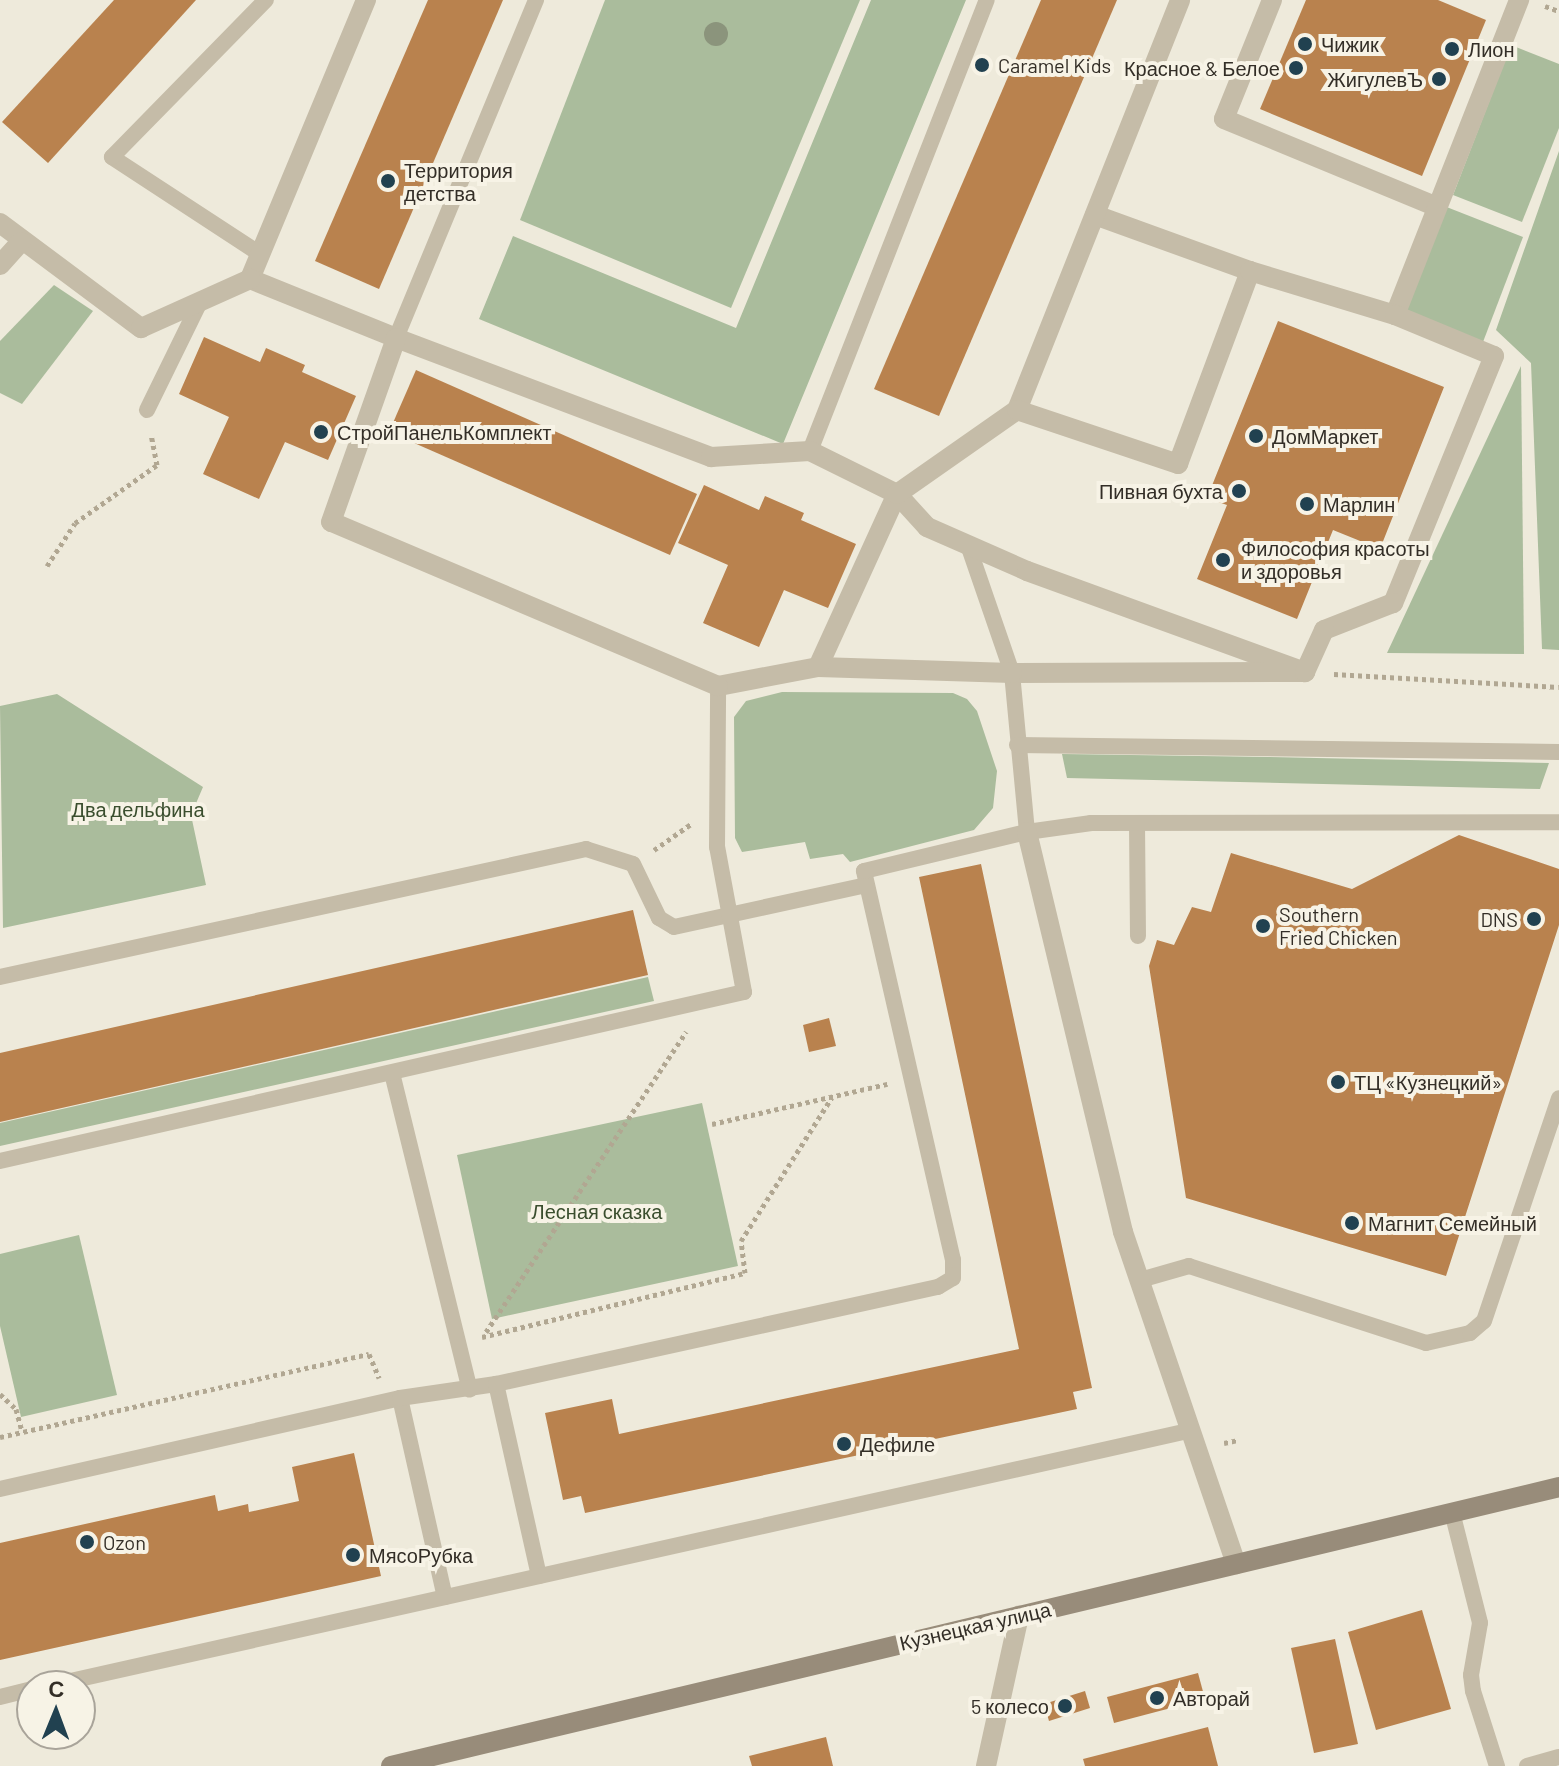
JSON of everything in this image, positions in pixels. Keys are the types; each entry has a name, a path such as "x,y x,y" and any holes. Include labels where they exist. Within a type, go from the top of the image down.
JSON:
{"main road":[{"name":"Кузнецкая улица","path":"391,1766 1559,1487"}],"street":[{"path":"0,223 21,242 141,328 250,279 366,0"},
{"path":"818,667 897,494 1017,410 1180,0"},
{"path":"1272,0 1224,119 1435,206"},
{"path":"1395,315 1435,206 1519,0"},
{"path":"1095,215 1250,271 1395,315 1494,356 1393,603 1324,630 1305,672"},
{"path":"0,265 21,242"},
{"path":"1017,410 1178,464 1250,271"},
{"path":"250,279 396,338 711,457 810,451 897,494 927,527 1305,672"},
{"path":"396,338 331,522 718,686 818,667 1012,673 1305,672"},
{"path":"1027,832 1123,1232 1188,1431 1236,1564"},
{"path":"986,1766 1019,1616"}],"lane":[{"path":"260,254 112,157 266,0"},
{"path":"396,338 536,0"},
{"path":"810,451 987,0"},
{"path":"147,410 200,302"},
{"path":"968,545 1012,673 1027,832"},
{"path":"0,1161 704,1004 744,992 717,847 718,686"},
{"path":"1017,745 1559,752"},
{"path":"0,1489 392,1400 470,1390 938,1287 953,1278 864,871 1027,832 1137,823 1559,822"},
{"path":"1137,823 1138,936"},
{"path":"0,977 586,849 633,864 665,925 866,885"},
{"path":"392,1073 470,1390"},
{"path":"1140,1280 1189,1266 1426,1343 1470,1333 1484,1321 1559,1098"},
{"path":"493,1385 539,1576"},
{"path":"392,1400 445,1597"},
{"path":"96,1675 1188,1431"},
{"path":"1452,1512 1480,1623 1471,1675 1473,1691 1497,1766"},
{"path":"1527,1766 1559,1757"}],"path":[{"path":"47,566 75,523 157,465 147,410"},
{"path":"1305,672 1559,687"},
{"path":"633,864 698,819 717,819"},
{"path":"493,1385 481,1341 704,1004"},
{"path":"712,1124 911,1078"},
{"path":"486,1332 745,1273 741,1241 832,1097"},
{"path":"0,1437 369,1354 392,1400"},
{"path":"0,1394 16,1409 22,1432"},
{"path":"1221,1444 1238,1440"}],"green space":[{"path":"605,0 860,0 731,308 520,220"},
{"path":"871,0 966,0 783,444 479,319 513,236 736,328"},
{"path":"1511,45 1559,64 1559,128 1522,222 1453,195"},
{"path":"1559,151 1559,650 1542,649 1531,363 1496,330"},
{"path":"1444,206 1523,237 1483,342 1403,312"},
{"path":"54,285 93,311 22,404 0,393 0,341"},
{"path":"1521,366 1524,654 1387,653"},
{"path":"782,692 953,693 967,699 977,711 997,771 993,808 974,830 850,862 843,854 810,859 805,842 742,852 735,838 734,717 746,701"},
{"name":"Два дельфина","path":"57,694 203,787 191,815 206,885 3,928 0,706"},
{"path":"1062,754 1549,763 1540,789 1067,778"},
{"path":"648,977 654,1001 0,1146 0,1123"},
{"name":"Лесная сказка","path":"702,1103 738,1266 492,1319 457,1155"},
{"path":"79,1235 117,1395 21,1417 0,1326 0,1254"}],"building":[{"path":"114,0 196,0 48,163 2,122"},
{"path":"428,0 503,0 379,289 315,261"},
{"path":"1041,0 1117,0 939,416 874,389"},
{"path":"1306,0 1438,0 1486,20 1422,176 1260,109"},
{"path":"1278,321 1444,387 1380,549 1333,530 1297,619 1197,579 1227,505 1207,498"},
{"path":"204,337 260,362 266,348 305,365 302,372 356,396 328,460 285,442 259,499 203,474 229,417 179,394"},
{"path":"416,370 697,494 670,555 389,432"},
{"path":"704,485 759,510 765,496 804,513 801,520 856,544 828,608 784,590 759,647 703,623 728,565 678,543"},
{"name":"ТЦ «Кузнецкий»","path":"1459,835 1559,869 1559,925 1446,1276 1186,1198 1149,966 1157,940 1174,945 1192,907 1211,912 1231,853 1352,889"},
{"path":"981,864 1092,1388 1073,1392 1077,1409 585,1513 581,1496 563,1500 545,1413 612,1399 619,1434 1019,1349 919,877"},
{"path":"633,910 648,975 0,1122 0,1053"},
{"path":"829,1018 836,1046 809,1052 803,1025"},
{"path":"354,1453 381,1576 0,1660 0,1543 215,1495 218,1511 248,1504 249,1512 299,1501 292,1467"},
{"path":"1422,1610 1451,1709 1376,1730 1348,1632"},
{"path":"1335,1639 1358,1744 1314,1753 1291,1648"},
{"path":"1198,1673 1205,1699 1114,1723 1107,1697"},
{"path":"1085,1691 1090,1708 1049,1721 1044,1704"},
{"path":"1208,1727 1218,1766 1085,1766 1083,1759"},
{"path":"826,1737 833,1766 752,1766 749,1756"}],"place":[{"name":"Чижик","path":"1305,44"},
{"name":"Лион","path":"1452,49"},
{"name":"Caramel Kids","path":"982,65"},
{"name":"Красное & Белое","path":"1296,68"},
{"name":"ЖигулевЪ","path":"1439,79"},
{"name":"Территория детства","path":"388,181"},
{"name":"СтройПанельКомплект","path":"321,432"},
{"name":"ДомМаркет","path":"1256,436"},
{"name":"Пивная бухта","path":"1239,491"},
{"name":"Марлин","path":"1307,504"},
{"name":"Философия красоты и здоровья","path":"1223,560"},
{"name":"DNS","path":"1534,919"},
{"name":"Southern Fried Chicken","path":"1263,926"},
{"name":"ТЦ «Кузнецкий»","path":"1338,1082"},
{"name":"Магнит Семейный","path":"1352,1223"},
{"name":"Дефиле","path":"844,1444"},
{"name":"Ozon","path":"87,1542"},
{"name":"МясоРубка","path":"353,1555"},
{"name":"Авторай","path":"1157,1698"},
{"name":"5 колесо","path":"1065,1706"}]}
